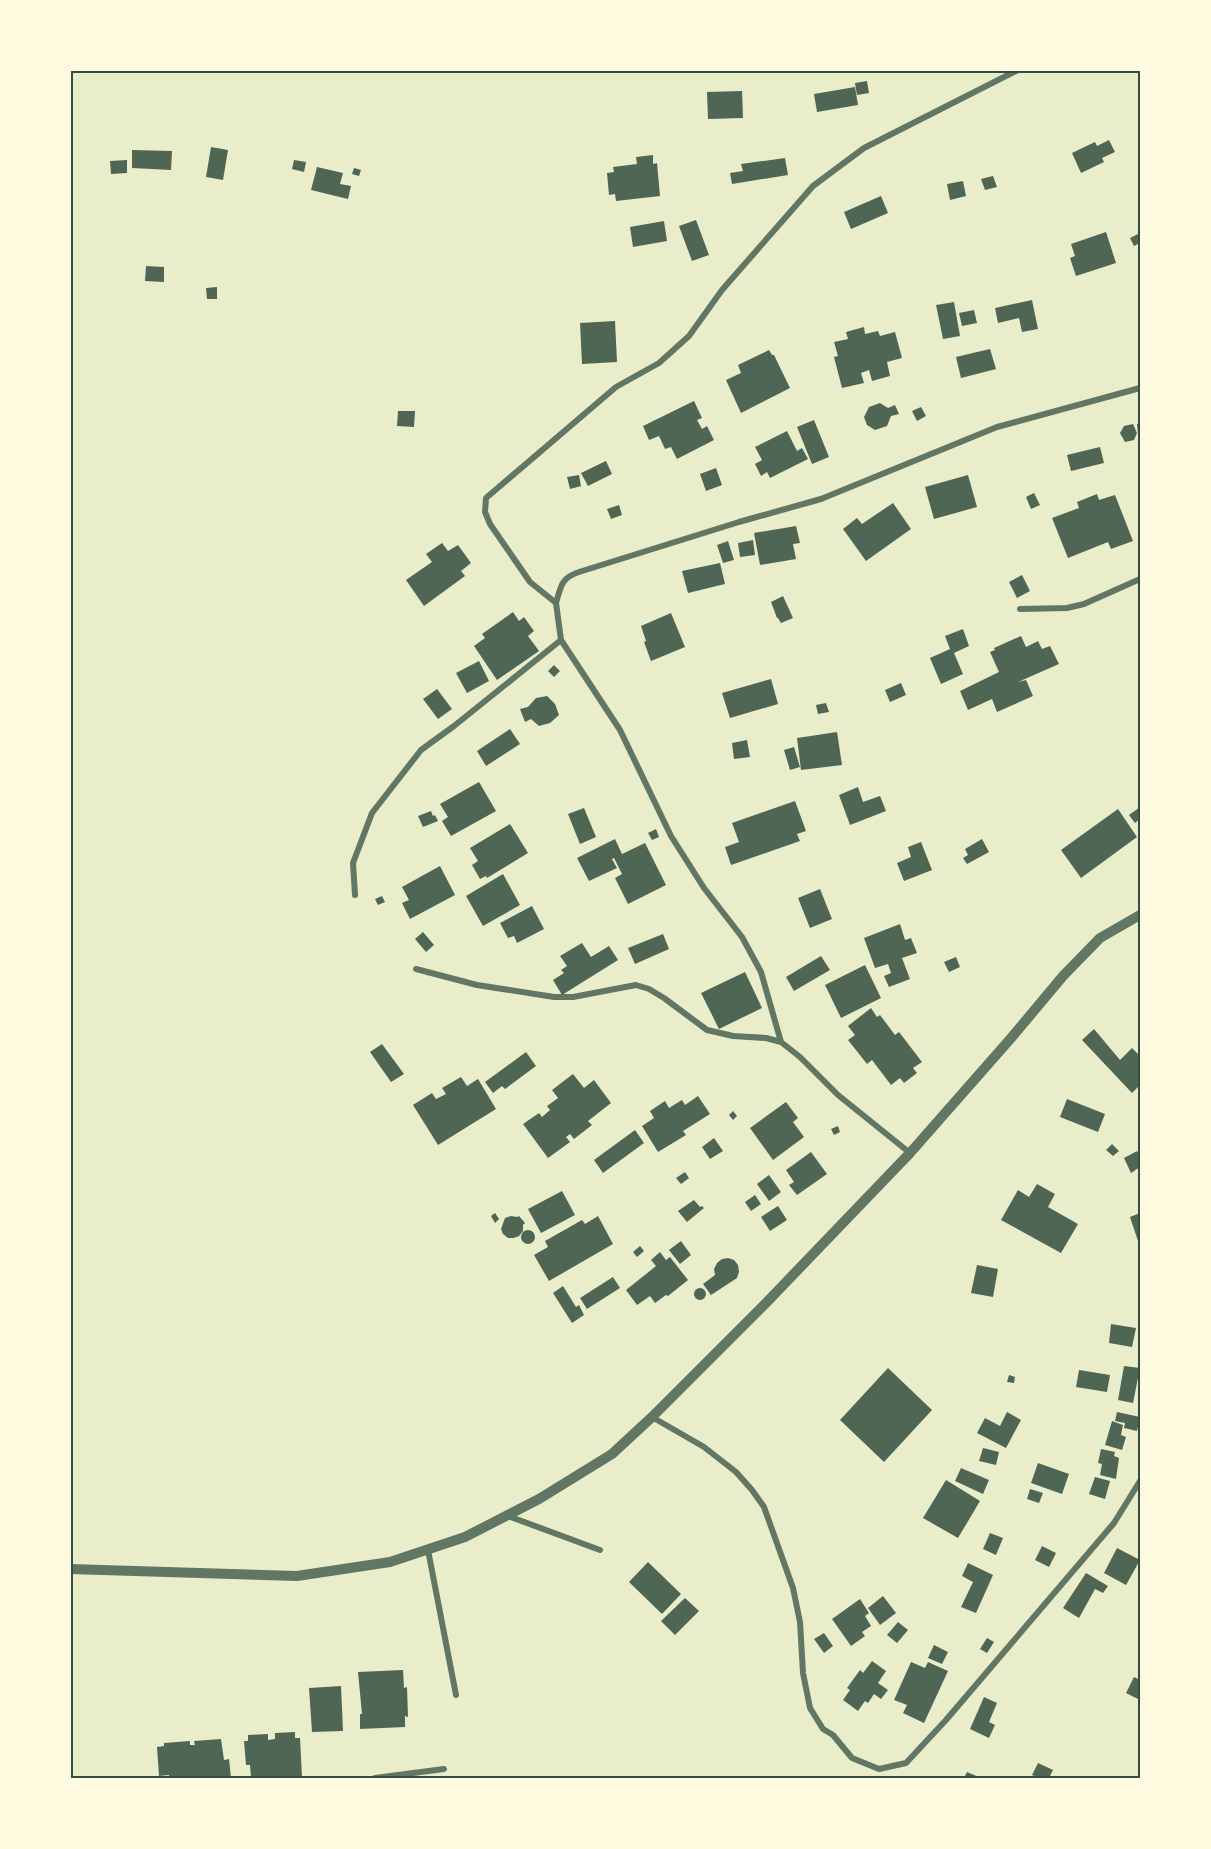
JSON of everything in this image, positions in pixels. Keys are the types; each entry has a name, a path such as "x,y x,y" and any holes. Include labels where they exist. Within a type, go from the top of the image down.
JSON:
{"street":[{"path":"556,603 530,582 490,524 485,512 486,498 616,387 659,363 689,336 722,290 813,186 864,148 1018,70"},
{"path":"781,1042 761,972 742,937 705,888 671,836 620,730 561,640 556,603 562,583 568,576 579,572 821,499 997,427 1140,388"},
{"path":"1020,609 1067,608 1084,604 1140,579"},
{"path":"355,895 353,863 372,813 421,750 561,640"},
{"path":"70,1569 297,1576 390,1562 428,1550 465,1537 539,1499 612,1454 652,1417 766,1303 910,1153 1063,976 1100,938 1140,915"},
{"path":"416,969 477,985 554,997 573,997 636,985 649,989 707,1030 781,1042 800,1057 838,1095 910,1153"},
{"path":"652,1417 704,1447 736,1472 764,1507 793,1588 800,1622 803,1673 810,1708 823,1729 833,1735 852,1758 879,1769 906,1763 946,1720 1114,1523 1140,1481"},
{"path":"508,1516 600,1551"},
{"path":"428,1550 456,1695"},
{"path":"375,1779 444,1769"}],"building":[{"path":"867,81 869,93 857,95 855,83"},
{"path":"855,87 858,105 817,112 814,94"},
{"path":"742,91 743,118 708,119 707,92"},
{"path":"1109,140 1115,152 1102,158 1104,162 1081,173 1072,153 1095,142 1097,146"},
{"path":"211,147 228,150 223,180 206,177"},
{"path":"132,150 172,151 171,170 132,168"},
{"path":"653,155 653,164 657,163 660,196 616,201 615,194 609,195 607,173 614,172 613,167 637,164 636,157"},
{"path":"785,158 788,175 732,184 730,173 743,171 741,164"},
{"path":"127,160 127,173 111,174 110,161"},
{"path":"294,160 306,162 304,172 292,169"},
{"path":"317,167 343,173 340,184 351,186 348,199 311,190"},
{"path":"354,168 361,170 359,176 352,174"},
{"path":"993,176 997,187 985,190 981,179"},
{"path":"963,181 966,196 950,200 947,184"},
{"path":"881,196 888,213 851,229 844,212"},
{"path":"696,220 709,255 692,261 679,226"},
{"path":"664,221 667,241 633,247 630,227"},
{"path":"1106,232 1116,263 1076,276 1070,258 1075,256 1071,244"},
{"path":"1140,233 1140,243 1134,246 1130,238"},
{"path":"146,266 164,267 164,282 145,281"},
{"path":"217,287 217,299 207,299 206,288"},
{"path":"1032,300 1038,329 1022,332 1019,318 998,323 995,308"},
{"path":"954,302 960,336 943,339 936,305"},
{"path":"974,310 977,323 962,326 959,313"},
{"path":"615,321 617,362 582,364 580,323"},
{"path":"864,327 865,334 878,331 880,336 895,332 902,358 887,362 890,376 872,381 869,370 861,373 864,383 842,388 834,357 838,356 834,342 848,339 846,332"},
{"path":"990,349 996,369 961,378 956,357"},
{"path":"769,350 774,355 790,388 741,413 726,380 741,373 738,365"},
{"path":"694,401 702,418 697,420 702,429 707,426 714,440 677,459 671,447 665,449 659,436 649,440 643,426"},
{"path":"880,403 888,408 895,405 899,414 891,416 887,426 875,430 867,425 864,417 869,407"},
{"path":"921,407 926,416 917,421 912,411"},
{"path":"398,411 415,411 414,427 397,426"},
{"path":"814,420 829,457 812,464 797,427"},
{"path":"1133,424 1137,433 1134,440 1125,442 1120,433 1124,426"},
{"path":"1137,424 1140,424 1140,445 1139,445"},
{"path":"787,431 797,451 802,448 808,459 770,478 767,472 761,476 755,464 762,460 755,447"},
{"path":"1100,447 1104,463 1071,471 1067,455"},
{"path":"606,461 612,474 588,486 581,473"},
{"path":"716,468 722,485 706,491 700,474"},
{"path":"579,475 581,486 570,489 567,477"},
{"path":"968,475 977,507 934,519 925,487"},
{"path":"1034,493 1040,505 1031,509 1026,497"},
{"path":"1097,494 1099,500 1115,495 1133,541 1111,549 1108,542 1068,558 1052,518 1079,508 1077,502"},
{"path":"893,503 911,529 866,561 843,529 857,518 862,524"},
{"path":"619,505 622,515 611,519 607,509"},
{"path":"796,526 800,543 793,544 796,559 760,565 754,533"},
{"path":"753,540 755,555 740,557 738,543"},
{"path":"728,541 734,560 723,563 717,545"},
{"path":"442,543 448,551 458,545 471,563 461,571 465,576 424,606 406,580 432,562 426,554"},
{"path":"720,563 725,584 688,593 682,571"},
{"path":"1022,575 1030,591 1017,598 1009,582"},
{"path":"783,596 793,618 781,623 771,602"},
{"path":"513,612 519,621 524,617 534,631 528,636 539,651 497,680 474,646 485,638 482,634"},
{"path":"671,613 685,647 651,661 641,626"},
{"path":"963,629 969,646 954,653 963,674 941,684 930,658 950,649 945,636"},
{"path":"1021,636 1026,647 1038,641 1042,649 1050,646 1059,664 1018,682 1026,680 1033,696 997,712 992,699 968,710 960,691 999,672 990,652"},
{"path":"479,661 489,681 467,693 456,673"},
{"path":"554,665 560,671 554,677 548,671"},
{"path":"771,679 778,704 730,718 722,693"},
{"path":"901,683 906,695 890,702 885,690"},
{"path":"437,689 452,709 438,719 423,699"},
{"path":"547,696 555,704 559,715 550,723 539,726 531,719 525,722 520,709 528,707 536,698"},
{"path":"826,703 829,712 818,714 816,705"},
{"path":"510,729 520,744 486,766 477,751"},
{"path":"837,732 842,765 801,770 797,738"},
{"path":"747,740 750,757 734,759 732,743"},
{"path":"794,747 800,767 790,770 784,750"},
{"path":"479,782 496,811 451,836 442,821 448,817 440,804"},
{"path":"858,787 863,802 880,796 886,811 850,825 839,795"},
{"path":"795,801 806,831 797,834 800,841 731,865 725,847 739,842 732,823"},
{"path":"1140,807 1140,819 1135,823 1129,815"},
{"path":"584,808 596,837 580,844 568,814"},
{"path":"1118,809 1137,837 1081,878 1061,850"},
{"path":"431,811 438,821 423,827 418,816"},
{"path":"510,824 528,853 487,878 486,876 480,879 472,865 478,861 470,848"},
{"path":"656,829 659,837 652,840 648,833"},
{"path":"615,839 622,854 645,843 666,885 628,904 615,878 622,874 614,858 612,859 617,868 589,881 577,858"},
{"path":"982,839 989,852 967,864 963,858 968,855 965,849"},
{"path":"921,842 932,870 904,881 897,863 911,857 908,847"},
{"path":"440,866 455,895 410,919 402,903 409,900 402,887"},
{"path":"503,874 520,905 483,926 466,896"},
{"path":"820,889 832,919 810,928 798,898"},
{"path":"382,896 385,902 378,905 375,899"},
{"path":"532,906 544,929 517,943 514,936 508,938 500,923"},
{"path":"900,924 905,940 911,938 917,953 902,958 910,979 889,987 884,976 891,973 888,964 875,968 864,938"},
{"path":"423,932 434,945 426,952 415,939"},
{"path":"663,934 669,949 635,964 628,948"},
{"path":"582,943 591,957 609,946 618,960 562,995 553,980 564,973 561,970 567,966 560,956"},
{"path":"821,956 830,970 794,991 786,977"},
{"path":"956,957 960,967 949,972 944,962"},
{"path":"865,965 881,998 841,1018 825,985"},
{"path":"745,972 762,1008 719,1029 701,993"},
{"path":"871,1008 877,1017 880,1015 895,1035 899,1032 922,1062 913,1068 917,1073 904,1083 900,1078 891,1085 872,1060 867,1064 848,1040 855,1035 848,1026"},
{"path":"1094,1029 1120,1060 1132,1048 1140,1056 1140,1085 1132,1093 1082,1040"},
{"path":"382,1044 404,1074 391,1082 370,1052"},
{"path":"526,1052 536,1066 505,1089 502,1086 493,1093 485,1082"},
{"path":"573,1074 584,1088 594,1080 611,1103 588,1121 592,1125 574,1139 570,1134 566,1137 570,1142 548,1158 523,1124 539,1113 542,1117 550,1110 547,1106 558,1098 552,1090"},
{"path":"461,1077 467,1086 478,1079 496,1109 438,1145 413,1105 432,1093 436,1099 446,1094 442,1088"},
{"path":"698,1096 710,1114 683,1131 686,1135 658,1152 642,1126 654,1118 650,1111 665,1101 669,1108 682,1100 685,1105"},
{"path":"1067,1099 1105,1114 1098,1132 1060,1117"},
{"path":"786,1102 798,1118 793,1122 804,1137 773,1160 750,1128"},
{"path":"733,1111 737,1116 733,1120 729,1115"},
{"path":"838,1126 840,1132 834,1135 831,1129"},
{"path":"635,1130 644,1143 603,1173 594,1160"},
{"path":"714,1138 723,1151 710,1159 702,1147"},
{"path":"1112,1144 1119,1151 1113,1156 1106,1150"},
{"path":"1137,1151 1140,1157 1140,1167 1131,1173 1124,1158"},
{"path":"811,1152 827,1174 797,1195 789,1185 794,1182 786,1170"},
{"path":"685,1172 689,1178 681,1184 676,1178"},
{"path":"769,1175 781,1192 769,1201 757,1184"},
{"path":"1037,1184 1055,1194 1048,1207 1078,1224 1061,1253 1001,1220 1018,1190 1029,1197"},
{"path":"562,1191 575,1215 541,1233 528,1209"},
{"path":"755,1195 761,1204 751,1211 745,1202"},
{"path":"694,1200 704,1208 687,1222 678,1211"},
{"path":"778,1206 787,1220 770,1231 761,1217"},
{"path":"495,1213 499,1219 495,1223 491,1216"},
{"path":"1140,1213 1140,1247 1130,1217"},
{"path":"519,1216 525,1223 519,1236 508,1238 501,1229 505,1218"},
{"path":"598,1216 613,1244 549,1281 534,1255 548,1247 545,1241 582,1220 585,1224"},
{"path":"528,1230 533,1232 535,1237 533,1242 528,1244 523,1242 521,1237 523,1232"},
{"path":"681,1241 691,1255 680,1264 669,1250"},
{"path":"640,1246 644,1251 637,1257 633,1252"},
{"path":"660,1252 666,1260 670,1257 688,1280 655,1303 650,1296 637,1305 626,1290 656,1266 651,1260"},
{"path":"728,1258 734,1260 738,1265 737,1278 711,1295 703,1284 715,1275 714,1269 717,1263"},
{"path":"977,1265 998,1269 993,1297 971,1293"},
{"path":"613,1277 620,1288 587,1309 580,1298"},
{"path":"563,1286 576,1307 579,1305 584,1315 572,1323 553,1293"},
{"path":"702,1288 706,1294 702,1300 698,1300 694,1292"},
{"path":"1111,1324 1136,1328 1132,1347 1109,1343"},
{"path":"1124,1366 1140,1368 1133,1403 1118,1400"},
{"path":"888,1368 932,1410 884,1462 840,1420"},
{"path":"1079,1370 1110,1375 1107,1392 1076,1387"},
{"path":"1009,1375 1015,1377 1014,1383 1007,1382"},
{"path":"1007,1412 1021,1420 1006,1448 977,1433 985,1418 1000,1426"},
{"path":"1117,1412 1140,1417 1137,1431 1124,1428 1125,1423 1115,1421"},
{"path":"1112,1421 1123,1425 1121,1435 1126,1437 1122,1450 1105,1445"},
{"path":"983,1448 999,1452 996,1465 979,1461"},
{"path":"1101,1449 1115,1452 1114,1456 1119,1458 1116,1479 1100,1475 1102,1464 1098,1463"},
{"path":"1038,1463 1069,1474 1062,1494 1031,1483"},
{"path":"961,1468 989,1480 983,1494 955,1481"},
{"path":"1095,1477 1110,1481 1105,1499 1089,1494"},
{"path":"946,1480 980,1501 958,1538 923,1518"},
{"path":"1030,1489 1043,1493 1039,1503 1027,1499"},
{"path":"990,1533 1003,1538 996,1555 983,1549"},
{"path":"1042,1546 1056,1553 1049,1567 1035,1560"},
{"path":"1117,1548 1140,1560 1126,1585 1104,1573"},
{"path":"648,1562 681,1594 662,1614 629,1582"},
{"path":"968,1563 993,1575 976,1613 961,1607 973,1582 962,1576"},
{"path":"1086,1573 1108,1586 1103,1593 1095,1589 1079,1618 1063,1608"},
{"path":"883,1596 896,1613 880,1625 868,1608"},
{"path":"685,1598 699,1611 675,1635 661,1621"},
{"path":"860,1599 869,1613 865,1616 871,1626 862,1632 865,1636 851,1646 832,1619"},
{"path":"898,1622 908,1630 897,1643 887,1635"},
{"path":"824,1633 833,1646 824,1653 814,1639"},
{"path":"987,1638 994,1642 987,1653 980,1649"},
{"path":"934,1645 948,1652 942,1664 928,1658"},
{"path":"872,1661 886,1671 878,1683 888,1690 881,1699 874,1694 858,1711 843,1700 850,1690 847,1688 860,1670 863,1673"},
{"path":"911,1662 925,1668 928,1662 948,1671 924,1723 903,1713 907,1705 894,1700"},
{"path":"403,1670 404,1688 407,1687 408,1717 405,1716 405,1727 360,1729 360,1714 362,1714 358,1672"},
{"path":"1134,1677 1140,1680 1140,1700 1126,1693"},
{"path":"341,1686 343,1731 312,1732 309,1688"},
{"path":"984,1697 997,1703 989,1722 995,1725 989,1738 970,1729"},
{"path":"295,1732 295,1738 300,1738 302,1777 251,1778 250,1765 246,1765 244,1741 248,1741 248,1735 268,1734 268,1740 275,1739 275,1733"},
{"path":"221,1739 224,1760 229,1759 231,1778 159,1776 157,1747 164,1746 164,1743 190,1741 190,1745 195,1745 194,1741"},
{"path":"1038,1763 1053,1770 1049,1778 1032,1775"},
{"path":"967,1772 981,1778 964,1778"}]}
